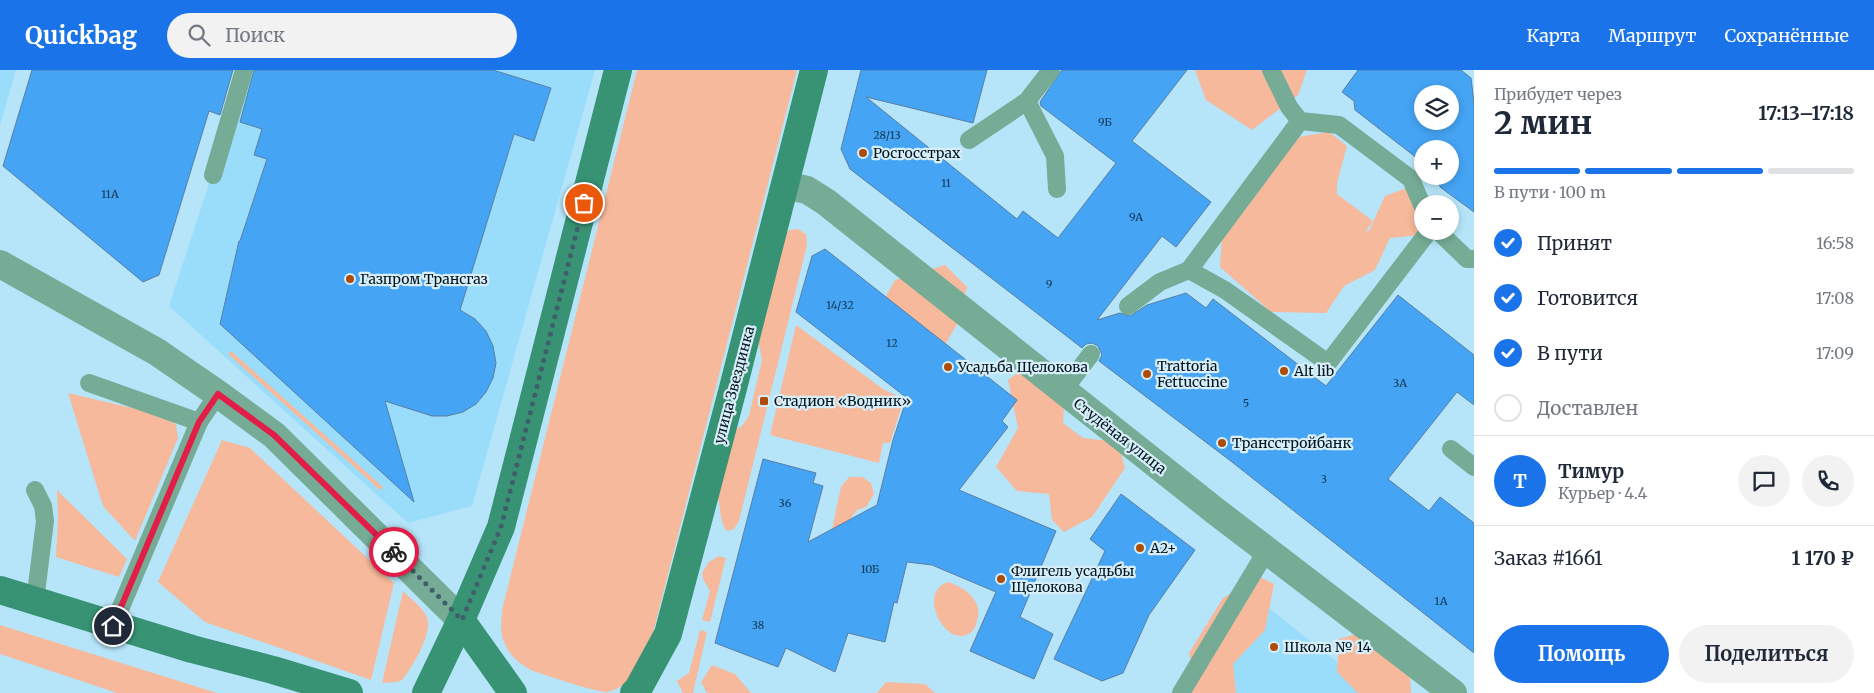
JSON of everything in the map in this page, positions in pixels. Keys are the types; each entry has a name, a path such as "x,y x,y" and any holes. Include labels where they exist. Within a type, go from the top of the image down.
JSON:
{"street":[{"path":"426,693 462,620 501,527 618,70"},
{"name":"улица Звездинка","path":"634,693 668,634 814,70"},
{"name":"Студёная улица","path":"785,185 807,190 826,202 1063,391 1453,693"},
{"path":"0,264 157,352 274,435 462,620 513,693"},
{"path":"0,590 113,626 273,670 348,693"},
{"path":"654,693 668,634"}],"lane":[{"path":"214,174 244,70"},
{"path":"969,140 1027,101 1050,70"},
{"path":"1271,70 1289,108 1300,121 1339,125 1411,179 1418,195"},
{"path":"1027,101 1055,156 1057,189"},
{"path":"1128,306 1160,282 1189,270 1300,121"},
{"path":"1189,270 1225,290 1328,363 1422,240"},
{"path":"1447,240 1467,259 1474,260"},
{"path":"1063,391 1091,354"},
{"path":"89,383 199,422"},
{"path":"113,626 199,422 218,394"},
{"path":"1451,449 1474,467"},
{"path":"35,490 43,506 45,521 35,601"},
{"path":"1181,693 1267,550"}],"shaded area":[{"path":"0,70 16,70 0,125"},
{"name":"Газпром Трансгаз","path":"246,70 595,70 472,506 408,523 169,306"},
{"path":"637,70 797,70 645,664 629,681 619,688 602,692 536,672 524,666 514,658 506,647 502,635 501,622 502,610"},
{"path":"1195,70 1307,70 1298,95 1252,130 1206,100"},
{"path":"1329,132 1347,146 1337,183 1337,194 1373,221 1366,231 1369,231 1385,196 1415,185 1419,195 1414,195 1414,236 1390,238 1375,270 1344,286 1326,313 1271,312 1220,267 1223,221 1279,140"},
{"path":"798,229 806,234 807,245 739,521 734,529 727,531 722,523 716,493 732,430 741,427 749,416 762,360 758,340 783,237 789,230"},
{"path":"945,265 967,287 957,324 945,345 874,318 895,280"},
{"path":"796,325 883,389 904,399 890,443 883,443 879,463 770,435"},
{"path":"231,351 383,487 380,490 228,354"},
{"path":"1031,364 1065,384 1063,423 1083,438 1118,442 1125,468 1092,517 1064,532 1052,520 1049,494 1017,491 996,467 1018,428 1008,380"},
{"path":"68,393 166,416 176,425 178,438 135,541 103,506"},
{"path":"222,440 250,448 394,583 371,680 205,622 158,582"},
{"path":"849,477 862,477 871,483 874,494 866,507 857,510 850,519 846,532 832,534 841,487"},
{"path":"57,490 127,559 119,577 56,557"},
{"path":"719,556 726,558 710,622 702,620 710,591 703,579 702,573 709,562"},
{"path":"1258,576 1274,584 1265,630 1233,664 1236,693 1188,693 1195,680 1189,653 1223,598"},
{"path":"949,582 962,588 973,597 978,609 975,626 966,635 957,636 949,632 937,615 934,605 935,595 940,587"},
{"path":"403,591 425,614 428,624 427,632 416,659 402,680 382,683"},
{"name":"Школа № 14","path":"1260,601 1376,693 1202,693"},
{"path":"0,625 217,693 117,693 0,654"},
{"path":"700,630 707,632 693,693 683,693 677,681 689,673"},
{"path":"1363,632 1410,677 1411,693 1358,693 1337,672 1339,639"},
{"path":"712,665 735,674 751,693 707,693 701,682"},
{"path":"886,682 925,684 935,693 877,693"}],"building":[{"path":"32,70 233,70 220,115 209,111 159,275 143,282 3,166"},
{"name":"Газпром Трансгаз","path":"254,70 493,70 551,88 534,141 514,134 460,310 475,319 486,331 493,346 496,363 493,378 486,392 476,404 463,412 447,416 432,416 385,401 414,502 220,324 239,241 267,159 254,155 262,129 240,122"},
{"path":"861,70 987,70 973,123 866,97 1017,219 1023,211 1058,238 1116,163 1041,106 1040,102 1061,71 1187,70 1132,141 1211,202 1176,247 1162,236 1097,320 1120,313 1130,316 1147,305 1186,293 1206,308 1213,299 1326,386 1398,295 1474,355 1474,405 1457,392 1388,479 1429,511 1440,497 1474,523 1474,653 1232,462 1099,361 1102,355 1098,346 1092,343 1086,344 1082,348 850,169 841,149"},
{"path":"1358,70 1461,70 1471,78 1474,103 1474,212 1459,201 1459,195 1451,195 1440,187 1440,185 1459,185 1459,140 1414,140 1414,156 1355,110 1354,101 1342,92"},
{"path":"825,249 1017,400 1002,421 1008,427 959,490 1056,531 1020,617 1053,634 1034,679 970,651 996,592 932,565 907,562 897,603 894,602 885,642 848,633 835,672 786,648 778,667 715,643 763,459 816,473 813,483 823,486 808,542 877,505 893,440 907,398 796,312 812,256"},
{"path":"1121,494 1195,550 1149,615 1123,673 1102,681 1054,659 1105,551 1090,539"}],"way so far":[{"path":"394,552 462,620 501,527 584,203"}],"place":[{"name":"Росгосстрах","path":"863,153"},
{"name":"Газпром Трансгаз","path":"350,279"},
{"name":"Усадьба Щелокова","path":"948,367"},
{"name":"Alt lib","path":"1284,371"},
{"name":"Trattoria Fettuccine","path":"1147,374"},
{"name":"Стадион «Водник»","path":"764,401"},
{"name":"Трансстройбанк","path":"1222,443"},
{"name":"А2+","path":"1140,548"},
{"name":"Флигель усадьбы Щелокова","path":"1001,579"},
{"name":"Школа № 14","path":"1274,647"}],"route":[{"path":"113,626 199,422 218,394 274,435 394,552"}]}
